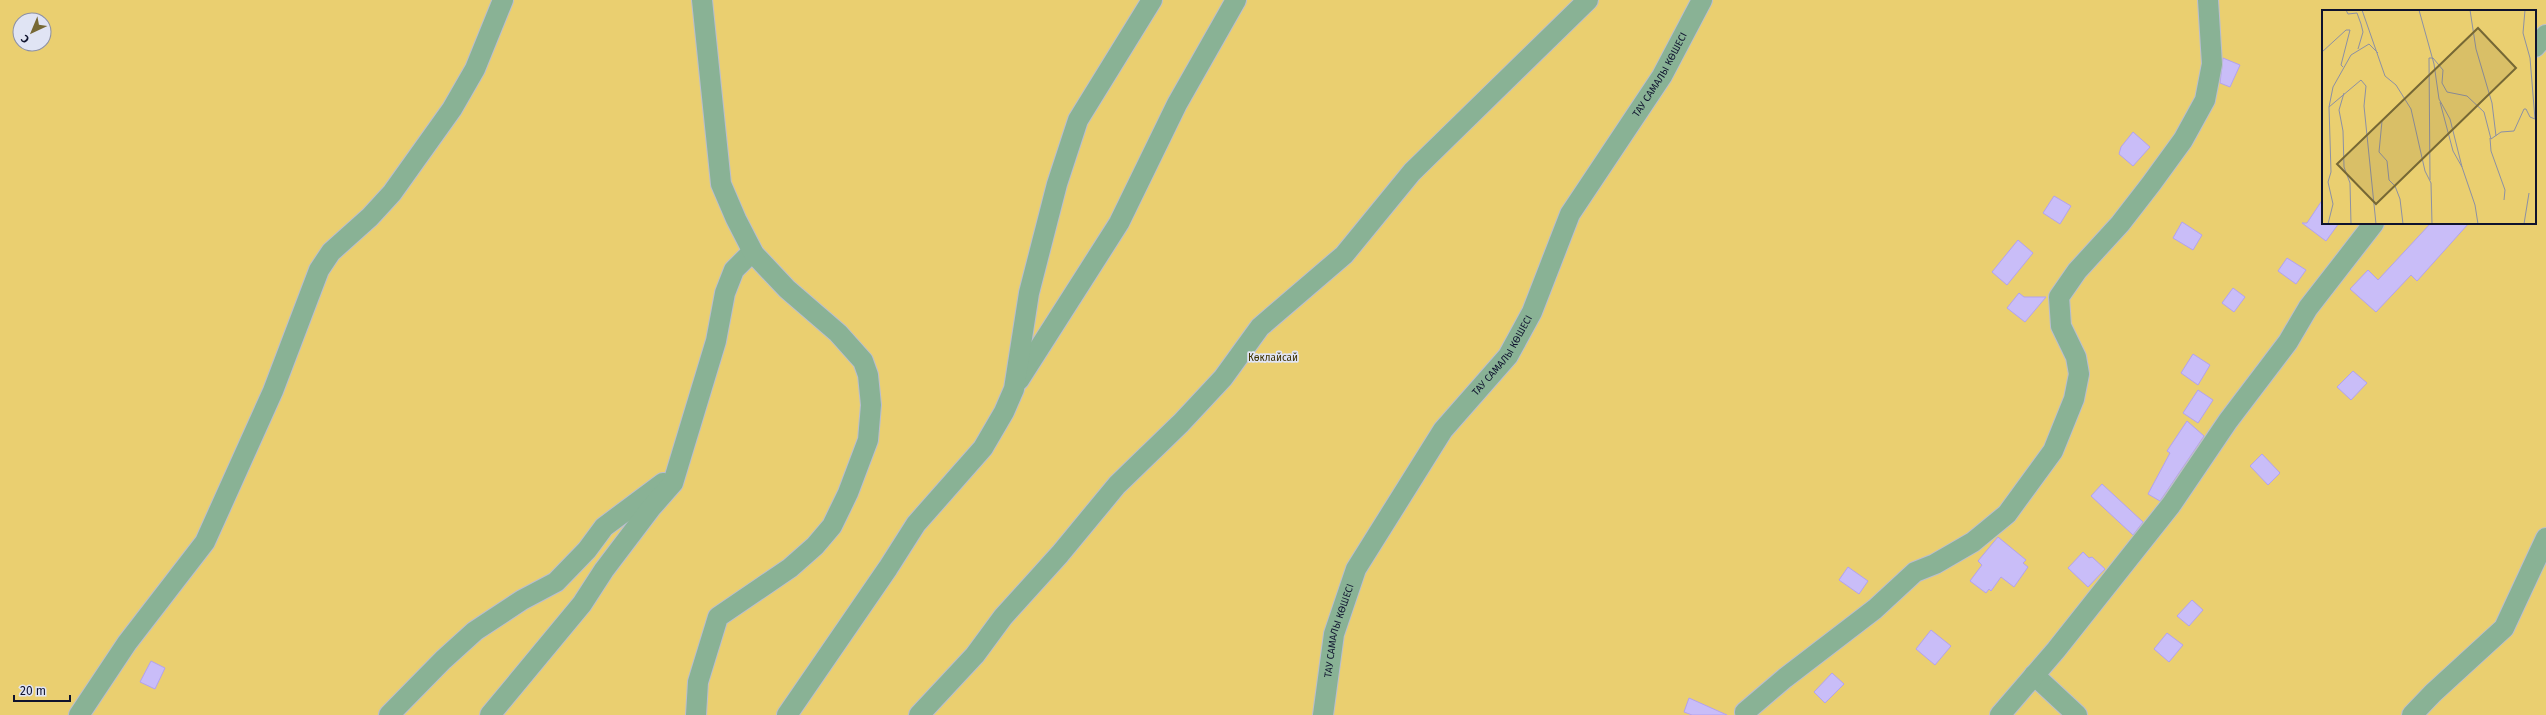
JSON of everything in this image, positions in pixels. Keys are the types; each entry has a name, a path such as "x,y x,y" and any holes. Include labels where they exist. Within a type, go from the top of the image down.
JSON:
{"street":[{"path":"79,715 127,643 205,542 273,391 319,270 331,252 370,217 392,193 452,109 475,69 503,0"},
{"path":"696,715 698,682 718,617 790,568 832,526 848,493 868,440 871,404 868,375 863,361 838,333 787,289 754,254 736,219 721,184 702,0"},
{"path":"1014,388 1029,293 1057,184 1078,120 1152,0"},
{"path":"787,715 888,568 916,524 983,448 1004,412 1014,388 1119,223 1177,104 1236,0"},
{"path":"919,715 974,655 1003,617 1060,554 1117,485 1181,423 1223,378 1260,328 1344,255 1412,172 1588,0"},
{"name":"ТАУ САМАЛЫ КӨШЕСІ","path":"1322,715 1334,634 1356,569 1443,430 1508,356 1532,312 1570,214 1662,76 1702,0"},
{"path":"1745,712 1785,678 1875,609 1915,572 1935,564 1973,542 2007,514 2053,451 2074,399 2079,374 2076,357 2061,326 2059,298 2077,271 2120,224 2151,184 2182,140 2206,100 2212,64 2208,0"},
{"path":"2000,715 2171,506 2228,421 2288,342 2308,308 2373,224"},
{"path":"490,715 582,604 604,570 651,508 673,483 716,341 724,293 734,270 748,256 754,254"},
{"path":"389,715 443,660 475,631 522,600 556,582 587,550 604,527 676,473"},
{"path":"2412,715 2433,693 2504,628 2546,538"},
{"path":"2034,675 2078,714"}],"green space":[{"name":"Көклайсай","path":"0,0 2546,0 2546,715 0,715"}],"building":[{"path":"2223,58 2240,65 2230,87 2220,83"},
{"path":"2133,132 2150,147 2133,166 2119,154 2121,147"},
{"path":"2054,196 2071,206 2060,224 2043,213"},
{"path":"2322,200 2322,224 2338,224 2326,241 2302,223 2307,223"},
{"path":"2182,222 2202,235 2193,250 2173,238"},
{"path":"2430,224 2468,224 2417,281 2411,275 2376,312 2350,289 2368,270 2378,280"},
{"path":"2018,240 2033,253 2007,285 1992,272"},
{"path":"2287,258 2306,270 2296,284 2278,271"},
{"path":"2233,288 2245,297 2234,312 2222,303"},
{"path":"2019,293 2024,297 2046,297 2025,322 2007,308"},
{"path":"2193,354 2210,365 2198,385 2181,373"},
{"path":"2353,371 2367,383 2351,400 2337,387"},
{"path":"2198,390 2213,400 2198,423 2183,413"},
{"path":"2187,421 2204,436 2160,501 2148,494 2170,453 2167,451"},
{"path":"2262,454 2280,473 2268,485 2250,466"},
{"path":"2102,484 2143,522 2133,535 2091,496"},
{"path":"1998,537 2026,560 2023,563 2028,567 2014,587 2001,577 1991,591 1989,589 1986,593 1970,581 1982,565 1978,561"},
{"path":"2083,552 2089,558 2092,557 2105,569 2088,587 2068,568"},
{"path":"1848,567 1868,581 1859,594 1839,580"},
{"path":"2192,600 2203,610 2189,626 2177,616"},
{"path":"1931,630 1951,646 1935,665 1916,649"},
{"path":"2167,633 2183,645 2169,662 2154,649"},
{"path":"151,661 165,668 155,689 140,682"},
{"path":"1832,673 1844,684 1825,703 1814,692"},
{"path":"1689,698 1727,715 1692,715 1684,712"}]}
